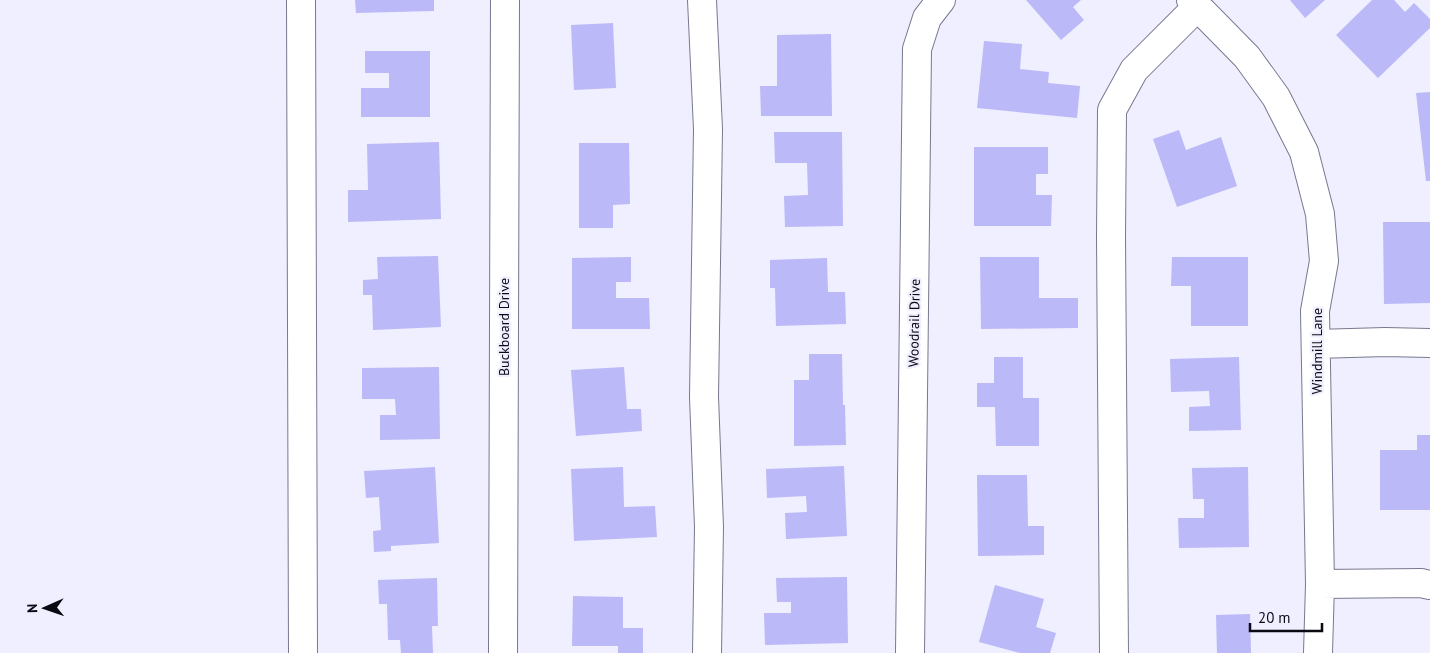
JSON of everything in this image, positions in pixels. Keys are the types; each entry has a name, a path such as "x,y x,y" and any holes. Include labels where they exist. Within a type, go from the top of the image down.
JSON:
{"street":[{"path":"301,0 303,653"},
{"name":"Buckboard Drive","path":"503,653 505,0"},
{"path":"702,0 708,129 704,397 709,527 707,653"},
{"name":"Woodrail Drive","path":"910,653 917,49 927,18 941,0"},
{"path":"1114,653 1112,110 1134,70 1195,3"},
{"name":"Windmill Lane","path":"1195,3 1247,57 1276,98 1304,152 1320,214 1324,261 1315,311 1320,584 1318,653"},
{"path":"1316,344 1385,342 1430,344"},
{"path":"1320,584 1421,583 1430,585"}],"building":[{"path":"355,0 434,0 434,11 356,13"},
{"path":"1026,0 1081,0 1073,7 1084,20 1061,40"},
{"path":"1290,0 1325,0 1305,18"},
{"path":"1372,0 1394,0 1405,12 1414,3 1430,19 1430,28 1378,78 1336,35"},
{"path":"613,23 616,88 574,90 571,25"},
{"path":"831,34 832,116 761,116 760,86 777,86 777,35"},
{"path":"984,41 1022,44 1020,69 1049,72 1048,83 1080,86 1077,118 977,108"},
{"path":"365,51 430,51 430,117 361,117 361,88 389,88 389,73 365,73"},
{"path":"1430,92 1430,181 1426,181 1416,93"},
{"path":"1179,130 1186,150 1221,137 1237,186 1177,207 1153,139"},
{"path":"774,132 842,132 843,226 785,227 784,196 808,195 807,163 775,163"},
{"path":"439,142 441,219 348,222 348,190 368,190 367,144"},
{"path":"579,143 629,143 630,204 613,205 613,228 579,228"},
{"path":"974,147 1048,147 1048,174 1036,174 1036,195 1052,195 1051,226 974,226"},
{"path":"1383,222 1430,222 1430,303 1384,304"},
{"path":"438,256 441,327 373,330 372,295 363,295 363,280 378,279 377,257"},
{"path":"631,257 631,282 616,282 616,298 649,298 650,329 572,329 572,258"},
{"path":"980,257 1039,257 1039,298 1078,298 1078,328 981,329"},
{"path":"1172,257 1248,257 1248,326 1191,326 1191,286 1171,286"},
{"path":"827,258 828,292 845,292 846,324 776,326 775,288 770,288 770,260"},
{"path":"809,354 842,354 846,445 794,446 794,380 809,380"},
{"path":"994,357 1023,357 1023,398 1039,398 1039,446 996,446 995,407 977,407 977,383 994,383"},
{"path":"1239,357 1241,430 1189,431 1189,407 1210,406 1209,391 1171,392 1170,359"},
{"path":"439,367 440,439 380,440 380,415 396,415 395,399 362,399 362,368"},
{"path":"624,367 627,409 641,409 642,431 576,436 571,370"},
{"path":"1417,435 1430,435 1430,510 1380,510 1380,450 1417,450"},
{"path":"844,466 847,536 786,539 785,513 807,512 806,496 767,498 766,469"},
{"path":"435,467 439,543 391,546 391,551 374,552 373,531 381,530 379,497 366,498 364,471"},
{"path":"623,467 624,507 655,506 657,537 574,541 571,469"},
{"path":"1248,467 1249,547 1179,548 1178,518 1204,518 1204,499 1193,499 1192,468"},
{"path":"977,475 1027,475 1028,526 1044,526 1044,555 978,556"},
{"path":"847,577 848,643 765,645 764,613 791,613 791,602 777,602 776,578"},
{"path":"437,578 438,626 432,626 433,653 401,653 400,640 388,640 387,604 379,604 378,580"},
{"path":"995,585 1044,599 1036,627 1056,633 1050,653 1020,653 979,642"},
{"path":"573,596 623,597 623,628 643,628 643,653 618,653 618,646 572,646"},
{"path":"1250,614 1251,653 1217,653 1216,615"}]}
